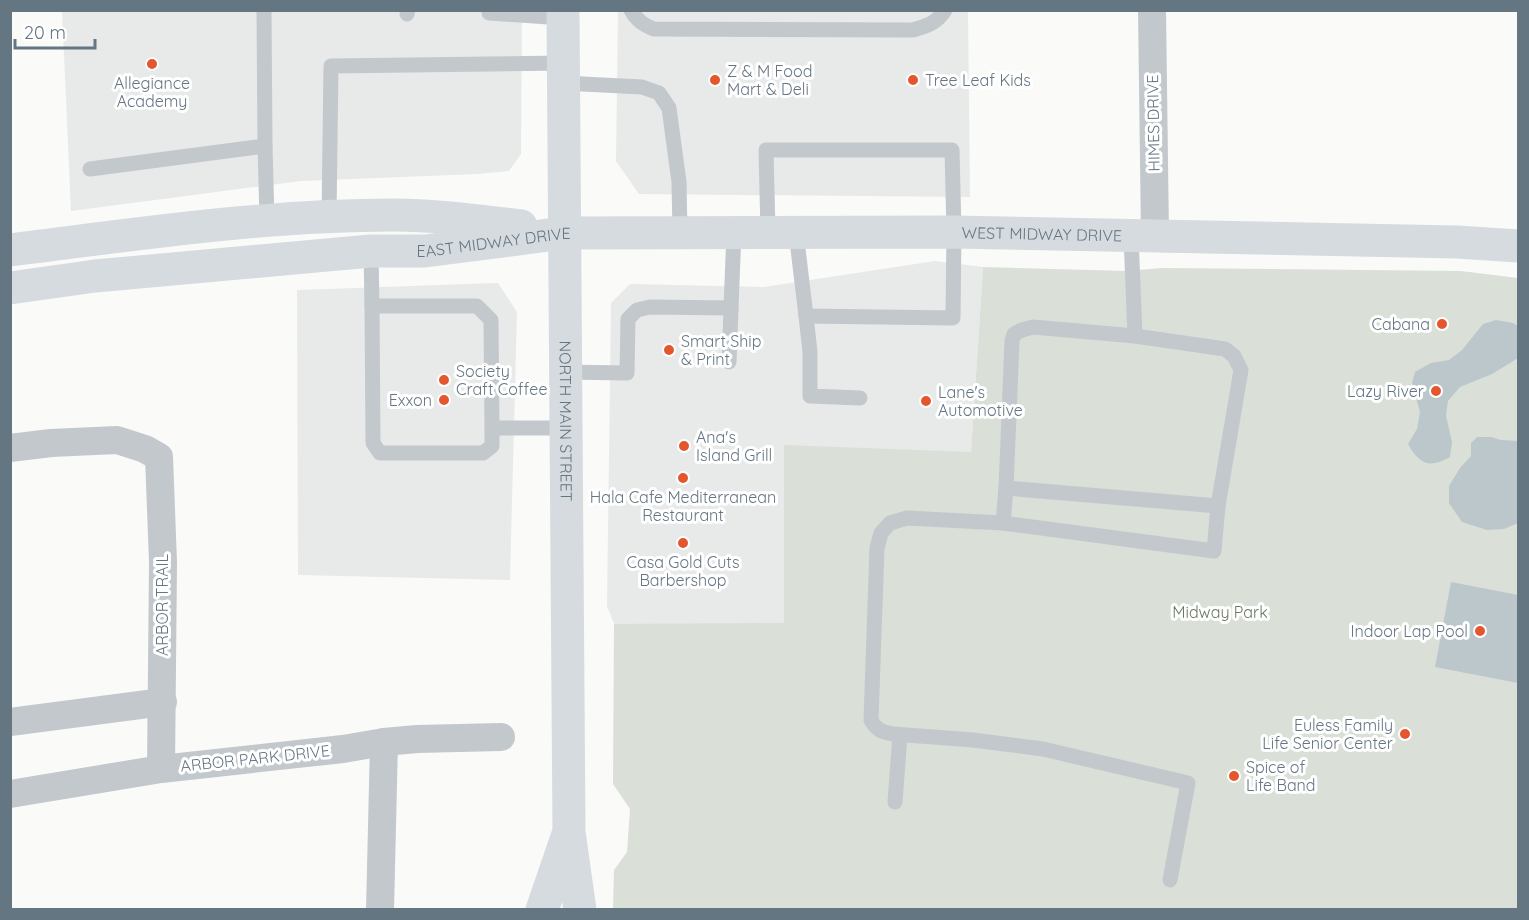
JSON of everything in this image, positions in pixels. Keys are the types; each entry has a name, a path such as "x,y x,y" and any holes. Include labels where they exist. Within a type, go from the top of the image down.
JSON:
{"main road":[{"name":"NORTH MAIN STREET","path":"563,14 569,832 580,909"},
{"name":"EAST MIDWAY DRIVE","path":"10,250 267,219 395,215 478,221 564,232"},
{"name":"WEST MIDWAY DRIVE","path":"564,232 954,232 1445,242 1518,246"},
{"name":"EAST MIDWAY DRIVE","path":"10,288 94,276 371,251 424,251 564,232"},
{"name":"NORTH MAIN STREET","path":"542,909 569,832"}],"street":[{"name":"HIMES DRIVE","path":"1143,236 1152,10"},
{"name":"ARBOR TRAIL","path":"10,448 51,443 117,440 145,449 159,457 163,562 161,769"},
{"path":"10,722 163,702"},
{"name":"ARBOR PARK DRIVE","path":"10,794 161,769 343,749 384,742 501,737"},
{"path":"380,909 384,742"}],"lane":[{"path":"264,10 267,219"},
{"path":"489,10 489,13 563,14"},
{"path":"631,10 643,24 654,29 877,30 913,30 930,25 945,10"},
{"path":"329,217 331,66 563,73 642,87 658,93 669,108 679,182 680,232"},
{"path":"90,169 265,146"},
{"path":"806,316 953,318 952,150 766,150 782,232 806,316 810,352 810,396 860,398"},
{"path":"729,362 734,232"},
{"path":"1135,336 1143,236"},
{"path":"371,251 373,443 380,453 483,453 492,446 491,320 477,306 372,306"},
{"path":"566,372 627,373 628,319 637,310 650,307 731,308"},
{"path":"1003,523 1014,334 1033,327 1135,336 1225,349 1234,356 1241,370 1218,506 1214,551 1003,523 907,518 890,523 881,533 877,548 871,720 874,726 882,732 900,735 973,740 1043,749 1188,783 1170,880"},
{"path":"492,428 566,428"},
{"path":"1006,488 1218,506"},
{"path":"896,802 900,735"}],"shaded area":[{"path":"62,11 522,11 521,154 509,171 301,181 71,211"},
{"path":"618,11 968,11 970,197 639,194 616,161"},
{"path":"935,261 983,267 971,452 784,580 784,624 614,624 607,606 611,303 630,284 764,287"},
{"path":"498,283 517,312 510,580 298,575 297,290"},
{"name":"Lazy River","path":"1496,320 1518,326 1518,358 1492,374 1460,387 1448,401 1446,416 1452,442 1450,457 1437,463 1426,463 1416,456 1408,444 1417,429 1420,412 1412,383 1415,372 1431,363 1449,360 1462,350 1483,324"},
{"path":"1477,437 1518,441 1518,523 1504,529 1487,530 1462,522 1449,503 1449,486 1471,456 1471,443"},
{"name":"Indoor Lap Pool","path":"1451,582 1518,595 1518,683 1435,667"}],"green space":[{"name":"Midway Park","path":"983,267 1126,271 1162,268 1461,271 1518,278 1518,909 613,909 614,870 627,852 630,809 613,784 614,624 784,623 784,445 971,452"}],"place":[{"name":"Allegiance Academy","path":"152,64"},
{"name":"Z & M Food Mart & Deli","path":"715,80"},
{"name":"Tree Leaf Kids","path":"913,80"},
{"name":"Cabana","path":"1442,324"},
{"name":"Smart Ship & Print","path":"669,350"},
{"name":"Society Craft Coffee","path":"444,380"},
{"name":"Lazy River","path":"1436,391"},
{"name":"Exxon","path":"444,400"},
{"name":"Lane's Automotive","path":"926,401"},
{"name":"Ana's Island Grill","path":"684,446"},
{"name":"Hala Cafe Mediterranean Restaurant","path":"683,478"},
{"name":"Casa Gold Cuts Barbershop","path":"683,543"},
{"name":"Indoor Lap Pool","path":"1480,631"},
{"name":"Euless Family Life Senior Center","path":"1405,734"},
{"name":"Spice of Life Band","path":"1234,776"}]}
